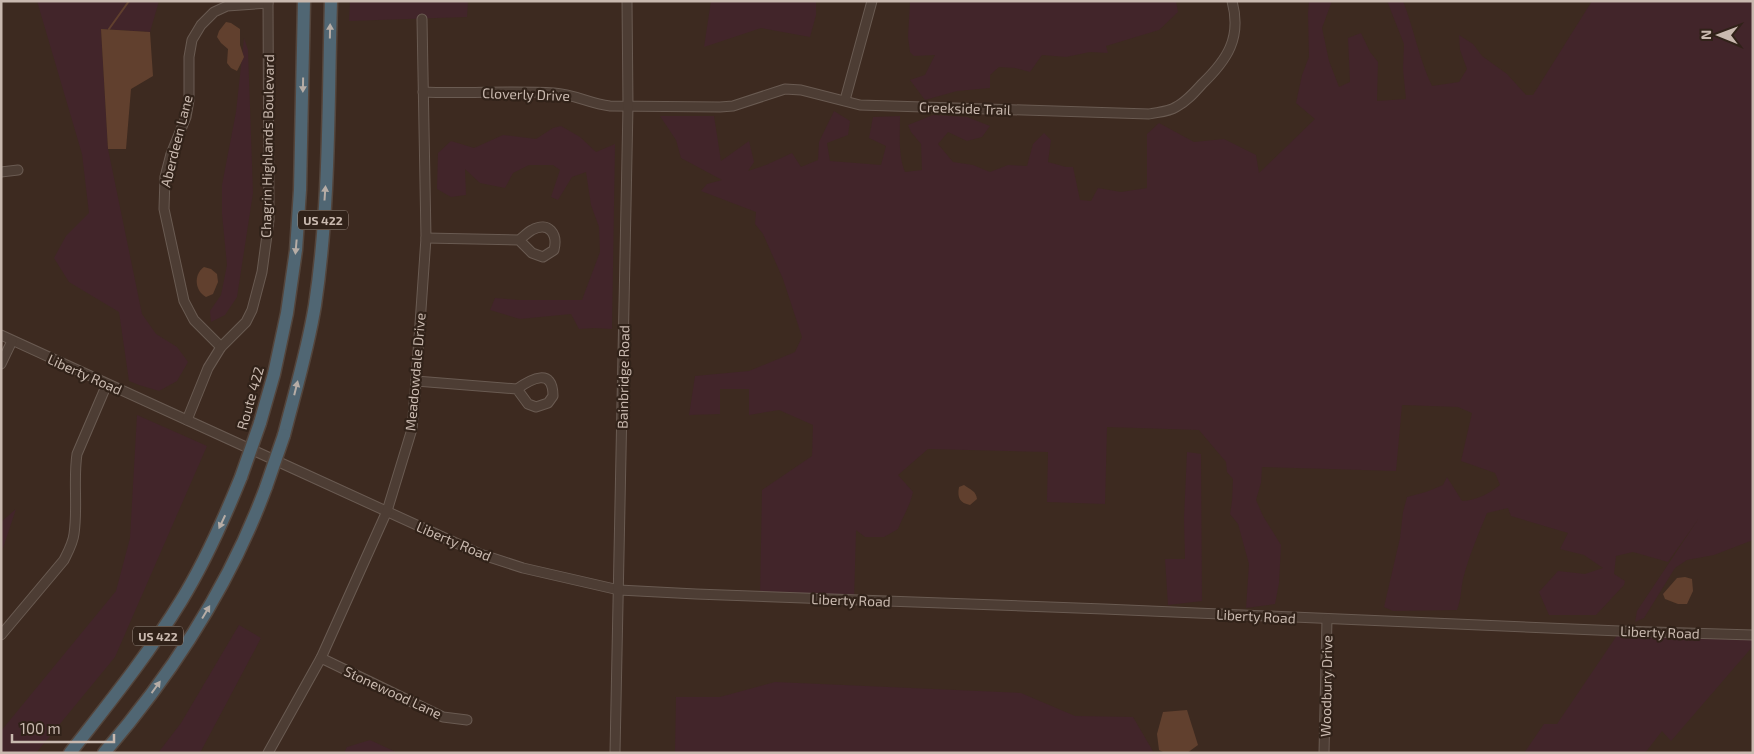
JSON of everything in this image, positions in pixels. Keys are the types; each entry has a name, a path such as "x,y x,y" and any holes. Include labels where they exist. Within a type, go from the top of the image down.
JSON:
{"highway":[{"name":"Route 422","path":"70,753 134,672 182,600 223,520 260,423 274,374 287,313 296,250 301,154 304,1"},
{"name":"US 422","path":"104,753 132,720 181,654 220,588 255,519 284,435 307,349 320,265 326,181 331,1"}],"street":[{"name":"Bainbridge Road","path":"615,753 628,106 627,1"},
{"path":"846,100 872,1"},
{"name":"Creekside Trail","path":"628,106 733,106 785,89 801,90 860,105 1149,114 1162,112 1174,108 1189,97 1220,66 1229,50 1236,29 1232,1"},
{"name":"Aberdeen Lane","path":"221,347 194,320 184,301 164,210 165,177 171,154 186,117 189,100 189,56 192,40 201,25 214,12 228,6 268,2"},
{"name":"Chagrin Highlands Boulevard","path":"186,420 200,385 221,347 246,322 252,310 266,252 270,182 268,2"},
{"name":"Meadowdale Drive","path":"268,753 320,658 386,512 412,429 426,238 422,19"},
{"name":"Cloverly Drive","path":"423,92 555,93 578,97 596,104 628,106"},
{"path":"1,172 18,170"},
{"path":"426,238 519,240"},
{"name":"Liberty Road","path":"1,335 480,554 523,568 619,590 704,595 1753,635"},
{"path":"1,364 12,341"},
{"path":"416,381 517,389"},
{"path":"1,635 64,560 70,548 74,534 75,466 106,384"},
{"name":"Woodbury Drive","path":"1324,753 1327,619"},
{"name":"Stonewood Lane","path":"320,658 443,717 467,720"}],"shaded area":[{"path":"37,1 159,1 150,32 101,29 108,149 142,314 156,334 177,347 188,362 177,381 159,391 129,381 119,312 69,282 54,258 66,236 89,213 82,154"},
{"path":"350,1 468,1 467,17 349,21"},
{"path":"711,1 816,1 816,15 810,37 761,28 704,47"},
{"path":"1176,1 1178,12 1159,30 1106,46 1108,53 1090,52 1066,57 1042,55 1030,72 1015,68 999,67 990,75 990,88 957,91 925,100 910,80 925,75 935,55 914,56 910,52 908,37 910,2"},
{"path":"1309,1 1332,1 1322,28 1329,61 1339,87 1350,82 1348,38 1361,33 1370,52 1378,62 1377,101 1406,99 1403,69 1404,44 1387,1 1403,1 1432,86 1459,82 1467,69 1460,50 1459,35 1473,44 1482,56 1507,74 1526,95 1533,95 1592,1 1753,1 1753,540 1714,555 1687,560 1675,568 1644,618 1635,622 1637,611 1699,518 1668,562 1633,552 1616,556 1614,574 1625,581 1624,585 1596,615 1549,615 1539,592 1558,571 1585,574 1603,568 1584,555 1560,549 1568,533 1511,516 1508,508 1487,513 1465,570 1457,610 1393,611 1384,607 1400,538 1407,497 1443,485 1447,477 1462,501 1482,496 1500,485 1495,473 1461,461 1472,413 1458,407 1402,405 1396,471 1262,467 1261,483 1256,500 1263,516 1281,545 1279,583 1275,604 1246,608 1249,564 1238,524 1230,514 1233,479 1227,472 1226,462 1199,430 1107,427 1105,504 1047,502 1048,452 928,449 898,475 913,492 898,529 884,537 865,537 856,530 854,600 760,597 762,490 812,456 813,425 779,410 749,415 749,389 720,389 720,414 689,415 695,376 749,371 795,352 802,337 783,279 763,234 755,224 756,212 701,191 707,184 722,180 681,158 676,140 660,116 714,116 721,161 749,141 754,162 748,171 792,153 801,167 818,160 819,142 834,111 850,121 848,135 827,143 830,161 881,165 886,146 869,138 873,117 900,116 900,152 905,172 922,170 921,144 908,125 933,115 967,117 990,126 982,137 967,141 948,132 938,144 953,162 973,165 990,172 1008,165 1027,166 1033,144 1044,133 1051,140 1048,162 1073,167 1080,200 1091,201 1098,188 1121,192 1147,188 1147,134 1159,123 1194,142 1224,139 1256,155 1259,173 1315,119 1296,103 1302,75 1309,57"},
{"path":"226,22 240,29 240,45 244,57 237,71 227,63 228,49 217,37"},
{"path":"101,29 150,32 153,76 131,89 126,149 108,149"},
{"path":"244,38 248,50 253,193 237,297 225,315 211,322 210,311 221,295 227,265 222,214 222,185 236,112"},
{"path":"561,126 580,137 596,152 615,144 612,329 579,329 571,314 520,319 490,310 495,298 582,300 600,252 599,227 591,205 586,172 572,177 558,200 551,197 560,170 553,165 529,165 513,173 505,188 480,183 465,169 466,195 451,197 437,189 438,153 451,141 474,148 503,135 536,139 553,128"},
{"path":"204,267 211,269 217,274 218,282 213,294 206,297 200,291 197,283 198,274"},
{"path":"137,415 207,446 115,657 36,753 1,753 1,731 116,591 130,538"},
{"path":"1187,452 1201,454 1202,601 1168,605 1165,559 1185,559 1184,518"},
{"path":"964,485 976,494 977,499 970,505 964,503 958,494 959,487"},
{"path":"16,509 3,548 1,550 1,522"},
{"path":"1685,577 1692,579 1693,591 1687,604 1678,604 1665,599 1663,594 1677,578"},
{"path":"239,625 261,638 200,753 158,753 181,723"},
{"path":"1620,631 1753,635 1753,646 1671,741 1662,731 1645,753 1524,753 1544,724 1557,724"},
{"path":"775,682 1021,693 1075,716 1133,717 1154,753 675,753 676,697 720,697"},
{"path":"1187,710 1198,745 1187,753 1165,753 1159,750 1157,734 1163,712"},
{"path":"370,740 398,753 344,753 347,747"}],"waterway":[{"path":"109,29 129,1"}]}
